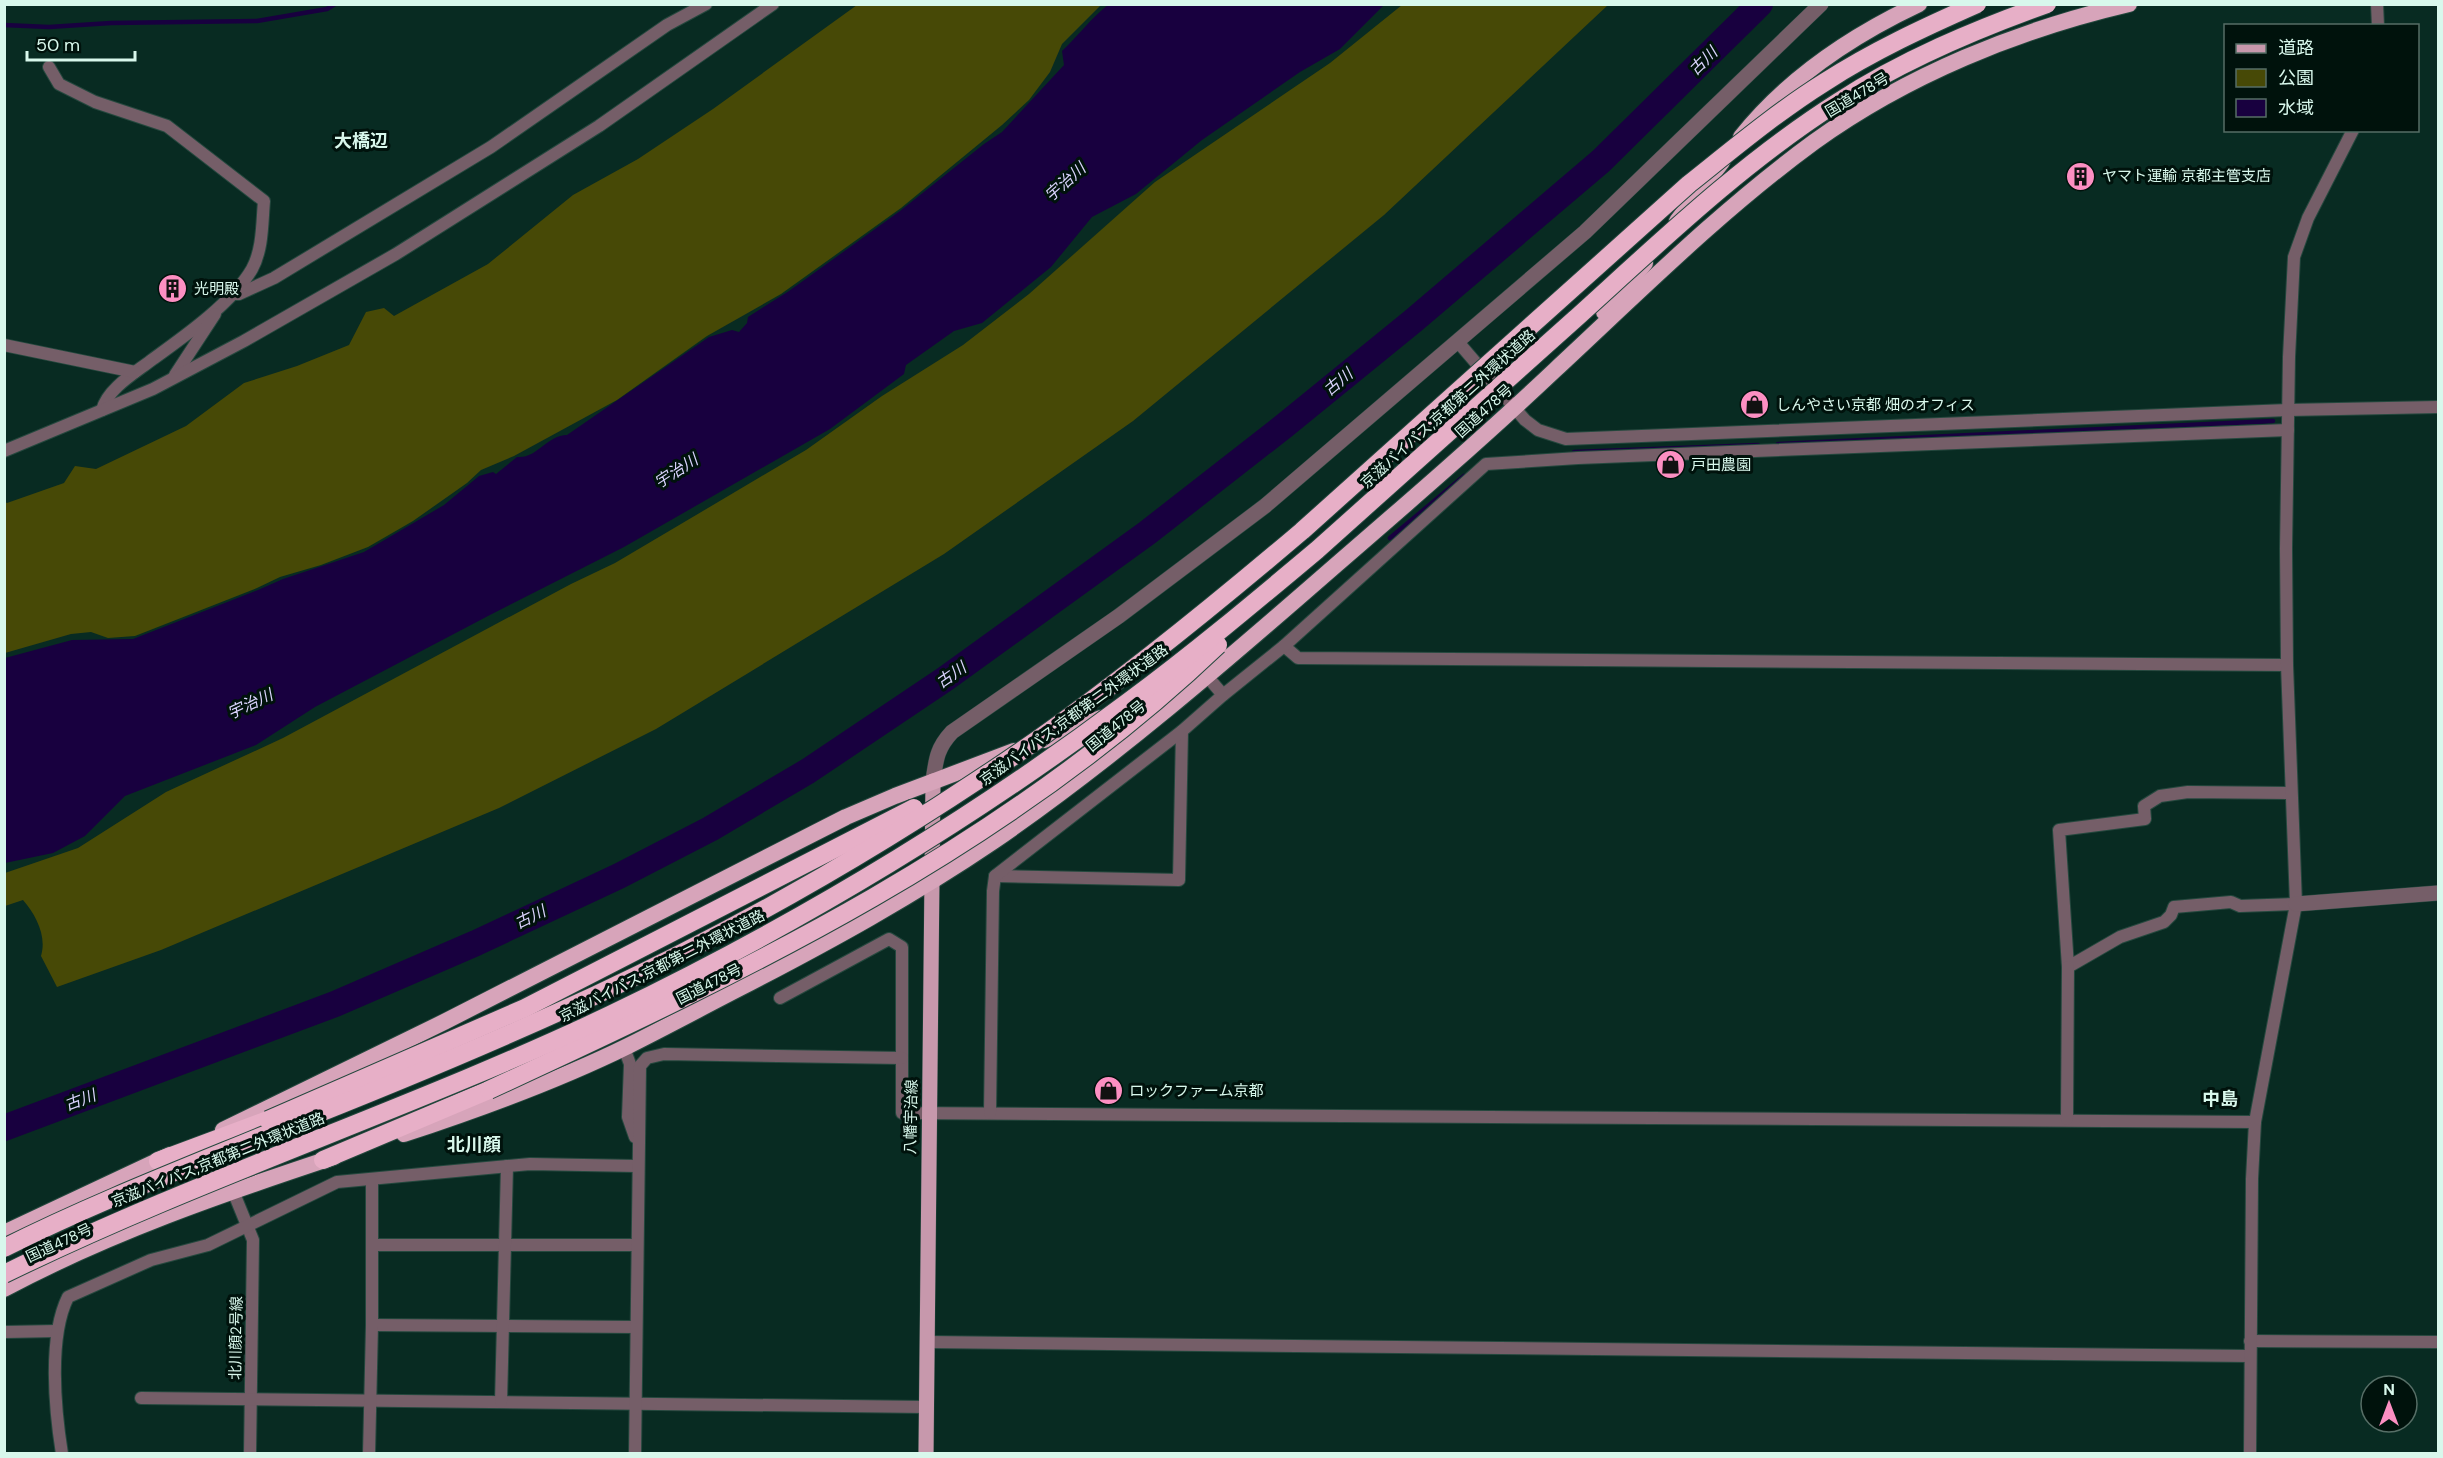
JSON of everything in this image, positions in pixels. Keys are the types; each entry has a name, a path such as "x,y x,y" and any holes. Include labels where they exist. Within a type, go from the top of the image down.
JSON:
{"highway":[{"name":"国道478号","path":"4,1233 158,1161 455,1016 846,818 933,781 1126,708 1167,687 1209,659 1243,632 1512,405 1607,309 1762,110 1785,89 1869,30 1919,4"},
{"name":"京滋バイパス;京都第二外環状道路","path":"4,1248 112,1198 394,1083 598,994 698,944 796,890 962,790 1098,695 1238,586 1689,184 1749,136 1826,81 1865,58 1927,26 1977,4"},
{"name":"京滋バイパス;京都第二外環状道路","path":"4,1274 133,1214 508,1061 610,1014 807,911 889,863 1052,756 1192,652 1317,550 1702,206 1763,155 1838,102 1879,77 1936,48 1994,23 2047,4"},
{"name":"国道478号","path":"4,1289 94,1245 233,1191 496,1102 624,1048 784,965 932,881 994,841 1135,735 1333,568 1713,224 1817,140 1910,84 1957,62 2052,25 2129,4"},
{"path":"323,1160 489,1090 676,1003 883,892 996,824 1088,758 1184,678 1317,550"},
{"path":"158,1161 268,1120 525,1008 908,810 962,790"}],"main road":[{"name":"八幡宇治線","path":"926,1454 933,781"}],"street":[{"path":"234,294 240,294 273,278 491,147 667,25 706,4"},
{"path":"4,451 153,389 396,254 599,126 773,4"},
{"path":"933,781 939,749 952,732 1119,616 1265,506 1585,232 1821,4"},
{"path":"2377,4 2378,24"},
{"path":"49,67 59,84 95,102 167,126 264,201 260,250 252,268 234,294 135,372 105,400 102,410"},
{"path":"2250,1454 2252,1179 2255,1122 2296,904 2287,665 2288,410 2294,257 2308,218 2352,132"},
{"path":"175,376 221,305"},
{"path":"1458,342 1525,420 1538,430 1553,436 1578,440 2288,410 2439,407"},
{"path":"4,345 135,372"},
{"path":"990,1113 995,876 1182,731 1223,694 1284,646 1486,464 1578,458 2288,430"},
{"path":"1578,440 1578,458"},
{"path":"1284,646 1298,658 2287,665"},
{"path":"1206,675 1223,694"},
{"path":"995,876 1179,880 1182,731"},
{"path":"2067,1119 2068,967 2059,830 2145,819 2144,806 2160,796 2188,792 2291,793"},
{"path":"2068,967 2120,937 2164,922 2174,908 2231,902 2240,906 2296,904 2439,893"},
{"path":"780,998 890,939 902,947 902,1113 2255,1122"},
{"path":"624,1048 630,1064 628,1117 638,1144"},
{"path":"635,1454 640,1066 647,1058 664,1054 902,1058"},
{"path":"62,1454 55,1396 57,1331 68,1297 151,1260 208,1245 337,1182 530,1164 637,1166"},
{"path":"501,1402 507,1166"},
{"path":"369,1454 372,1180"},
{"name":"北川顔2号線","path":"233,1191 245,1226 253,1240 250,1454"},
{"path":"372,1245 636,1245"},
{"path":"372,1325 636,1327"},
{"path":"4,1332 57,1331"},
{"path":"2250,1341 2439,1342"},
{"path":"927,1342 2250,1356"},
{"path":"141,1398 926,1407"}],"green space":[{"path":"857,5 1101,5 1062,44 1050,72 1029,100 901,208 781,294 707,336 617,400 514,456 481,470 467,483 413,521 368,547 321,565 280,577 135,636 108,638 91,632 71,634 5,653 5,502 64,483 75,466 96,469 186,426 244,383 297,366 349,345 366,312 384,308 394,316 488,264 573,195 638,159 713,109"},
{"path":"1402,5 1608,5 1384,215 1133,421 944,554 656,729 499,808 161,950 57,987 41,956 43,941 32,912 23,900 5,906 5,873 78,848 166,792 283,738 571,584 615,563 806,450 882,396 963,345 1029,294 1155,182 1330,63"}],"water":[{"name":"宇治川","path":"1109,4 1384,5 1340,49 1300,72 1202,140 1136,194 1092,217 1051,267 982,323 954,331 906,365 904,374 830,429 624,547 315,707 256,745 125,796 85,836 53,853 5,863 5,658 72,640 133,639 283,579 364,552 444,505 479,476 493,472 496,474 517,457 524,457 554,439 567,435 709,337 732,330 739,332 747,323 748,317 789,291 900,211 1002,132 1064,65 1062,51"}],"waterway":[{"path":"4,25 49,27 111,23 257,21 327,9 335,4"},
{"name":"古川","path":"4,1128 335,1004 476,943 619,876 710,829 808,771 945,679 1147,533 1284,426 1413,321 1601,161 1760,4"},
{"path":"1778,444 2273,421"},
{"path":"1574,452 1758,445"},
{"path":"1390,538 1464,476"}],"place":[{"name":"ヤマト運輸 京都主管支店","path":"2081,176"},
{"name":"光明殿","path":"173,289"},
{"name":"しんやさい京都 畑のオフィス","path":"1755,405"},
{"name":"戸田農園","path":"1670,465"},
{"name":"ロックファーム京都","path":"1108,1091"}],"district":[{"name":"大橋辺","path":"361,141"},
{"name":"中島","path":"2220,1099"},
{"name":"北川顔","path":"474,1145"}]}
